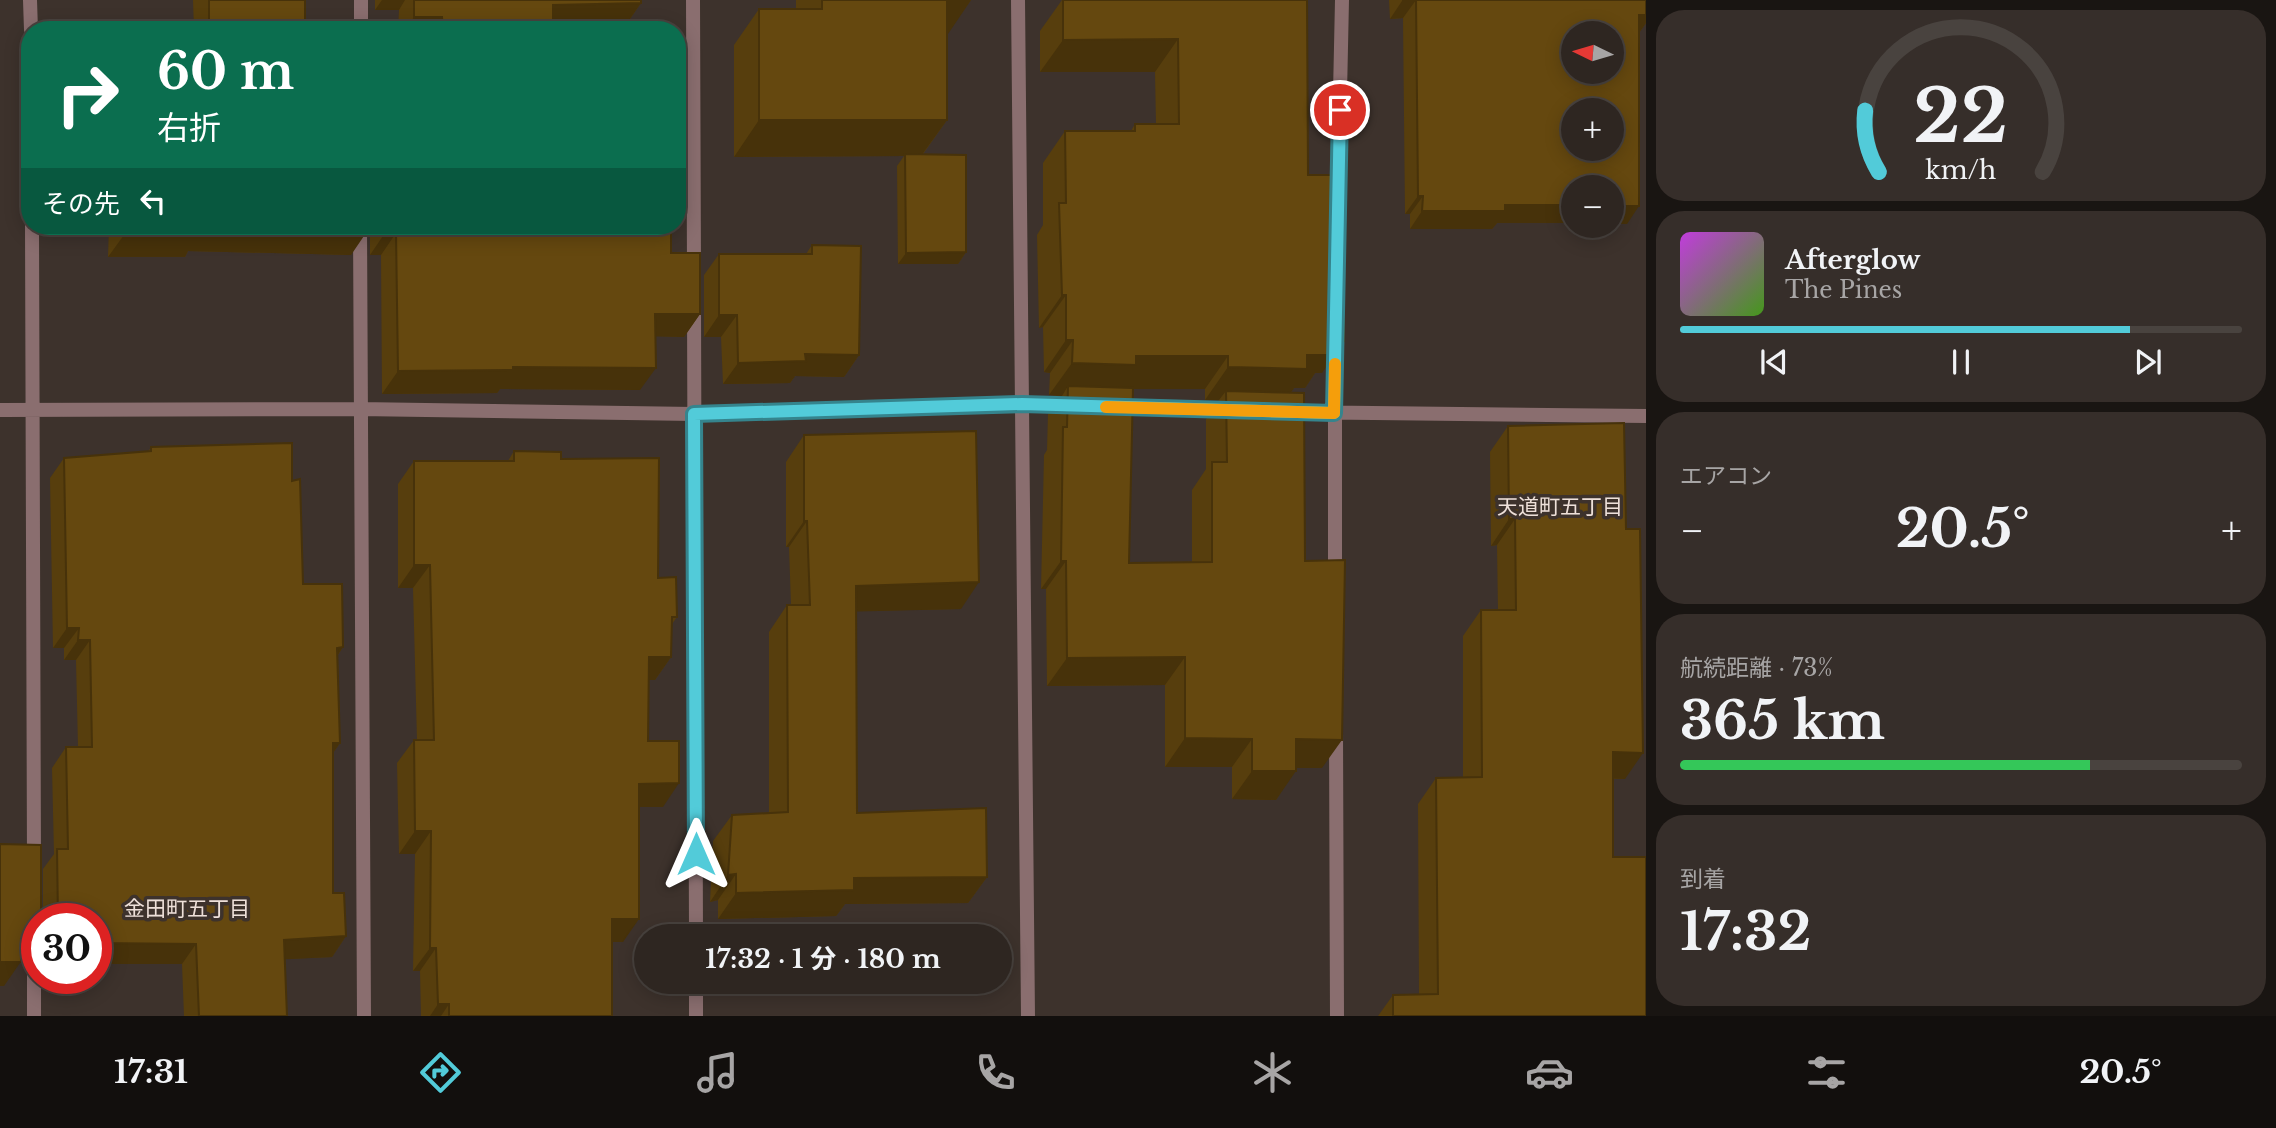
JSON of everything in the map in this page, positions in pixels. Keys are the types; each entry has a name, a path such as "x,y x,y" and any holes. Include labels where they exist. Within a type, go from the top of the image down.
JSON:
{"street":[{"path":"30,0 31,21"},
{"path":"361,0 361,21"},
{"path":"694,0 696,924"},
{"path":"1018,0 1028,1016"},
{"path":"1337,248 1342,0"},
{"path":"32,235 34,878"},
{"path":"360,235 364,1016"},
{"path":"1335,591 1336,317"},
{"path":"0,410 359,409 694,414 1022,404 1239,411"},
{"path":"1266,411 1646,416"},
{"path":"1335,715 1337,1016"},
{"path":"34,994 34,1016"},
{"path":"696,994 696,1016"}],"building":[{"path":"209,0 305,0 305,21 209,21"},
{"path":"414,0 641,0 641,3 553,5 553,21 442,21 442,17 414,17"},
{"path":"822,0 947,0 947,120 759,120 759,9 822,9"},
{"path":"1063,0 1307,0 1308,175 1338,175 1337,283 1344,283 1344,341 1328,341 1328,355 1307,355 1307,369 1228,367 1228,356 1136,356 1136,365 1072,363 1073,340 1066,340 1066,295 1062,295 1059,203 1066,203 1065,131 1135,131 1135,124 1179,124 1178,39 1063,40"},
{"path":"1416,0 1646,0 1646,15 1639,15 1639,206 1624,206 1624,175 1561,175 1561,205 1505,205 1505,211 1422,211 1423,196 1418,196"},
{"path":"905,154 966,155 966,252 906,253"},
{"path":"396,235 671,235 671,253 700,253 700,314 655,314 656,368 513,367 513,370 398,371"},
{"path":"812,245 861,246 859,355 805,354 806,361 738,363 737,315 719,315 719,254 812,254"},
{"path":"1068,386 1133,388 1129,563 1212,562 1212,462 1227,462 1226,391 1304,393 1305,561 1345,560 1342,740 1296,739 1296,771 1252,771 1252,739 1185,738 1185,657 1067,658 1066,561 1061,561 1063,427 1067,427"},
{"path":"1624,423 1626,529 1640,529 1643,753 1613,752 1613,857 1646,857 1646,1016 1393,1016 1393,995 1438,994 1436,778 1482,777 1481,610 1516,610 1515,519 1509,519 1508,426"},
{"path":"976,431 979,582 856,586 857,813 986,808 987,877 854,878 854,890 736,893 736,874 728,875 732,815 788,812 787,605 810,605 807,521 804,521 804,435"},
{"path":"292,443 292,481 300,479 303,584 342,584 343,647 337,648 340,743 333,743 333,893 344,893 346,936 284,940 287,1016 199,1016 196,944 112,943 112,903 58,903 57,849 68,849 66,747 92,747 90,640 78,640 79,628 67,628 64,458 151,451 151,447"},
{"path":"514,451 561,452 561,459 659,458 658,578 676,577 677,617 672,617 671,657 649,657 648,741 679,741 679,783 639,784 639,919 612,919 612,1016 449,1016 449,1004 438,1004 436,948 430,948 431,831 415,831 414,740 434,740 430,565 414,565 414,461 514,461"},
{"path":"0,844 41,845 41,903 21,903 21,962 0,962"}],"slow traffic":[{"path":"1106,407 1334,413 1335,364"}],"district":[{"name":"天道町五丁目","path":"1560,507"},
{"name":"金田町五丁目","path":"187,909"}],"route":[{"path":"696,854 694,414 1022,404 1334,413 1340,110"}]}
